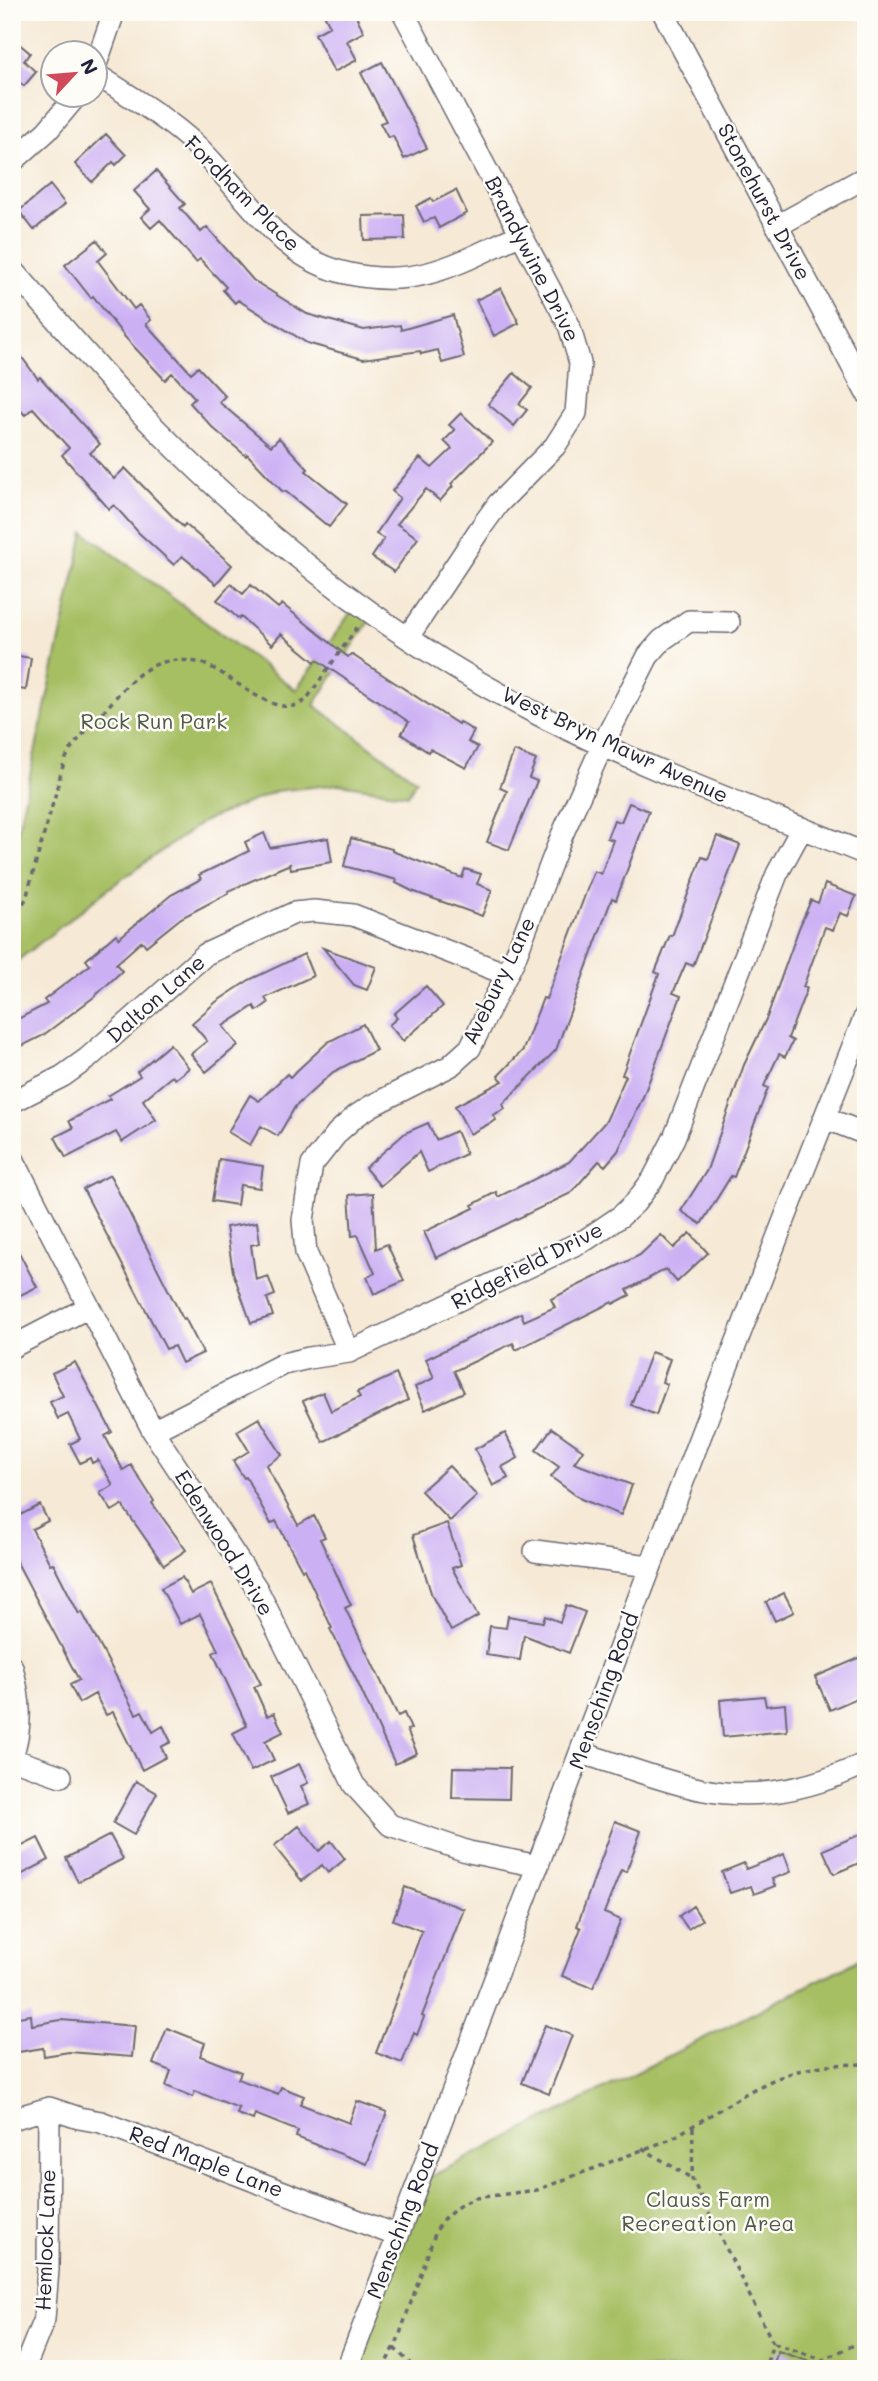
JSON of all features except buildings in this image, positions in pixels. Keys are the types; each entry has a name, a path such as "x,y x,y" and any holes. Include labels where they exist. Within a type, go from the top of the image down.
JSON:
{"street":[{"path":"105,38 114,12"},
{"name":"Brandywine Drive","path":"404,12 569,325 575,341 580,377 576,413 555,446 490,515 408,637"},
{"name":"Stonehurst Drive","path":"663,12 866,392"},
{"name":"Fordham Place","path":"108,81 164,119 196,146 287,244 325,269 384,280 417,278 445,270 521,234"},
{"path":"12,162 47,131 66,108"},
{"path":"777,226 866,177"},
{"name":"West Bryn Mawr Avenue","path":"12,269 165,438 275,539 408,637 535,712 661,771 866,854"},
{"name":"Avebury Lane","path":"349,1352 306,1252 303,1220 313,1165 338,1132 356,1116 450,1066 470,1048 506,974 562,835 603,744 648,656 662,640 689,621 729,622"},
{"name":"Ridgefield Drive","path":"153,1432 283,1364 309,1357 349,1352 587,1239 635,1203 659,1170 674,1138 777,874 803,828"},
{"name":"Dalton Lane","path":"12,1102 63,1076 88,1058 206,954 294,913 314,911 353,915 506,974"},
{"name":"Mensching Road","path":"347,2369 581,1753 649,1566 866,1014"},
{"path":"825,1118 866,1134"},
{"name":"Edenwood Drive","path":"12,1157 153,1432 257,1589 354,1785 390,1825 469,1852 538,1866"},
{"path":"12,1347 89,1307"},
{"path":"535,1551 649,1566"},
{"path":"12,1667 20,1705 19,1737 12,1757 61,1776"},
{"path":"581,1753 703,1790 725,1793 774,1792 809,1785 866,1763"},
{"path":"12,2119 49,2108"},
{"name":"Red Maple Lane","path":"49,2108 101,2122 398,2236"},
{"name":"Hemlock Lane","path":"24,2369 44,2319 48,2270 49,2108"}],"path":[{"path":"12,920 26,899 69,752 130,680 148,667 163,663 198,662 219,671 270,703 281,707 299,706 306,700 369,610"},
{"path":"382,2369 394,2348 436,2231 444,2219 459,2206 475,2198 537,2190 671,2138 775,2079 826,2065 866,2064"},
{"path":"693,2127 692,2179 774,2343 823,2360 866,2339"},
{"path":"642,2148 692,2179"},
{"path":"765,2369 774,2343"},
{"path":"394,2348 409,2362 411,2369"},
{"path":"820,2369 823,2360"}],"green space":[{"name":"Rock Run Park","path":"84,532 296,690 358,602 374,614 314,705 416,780 408,795 340,784 276,791 204,821 108,889 12,965 12,856"},
{"name":"Clauss Farm Recreation Area","path":"866,1956 866,2369 345,2369 418,2183"}]}
